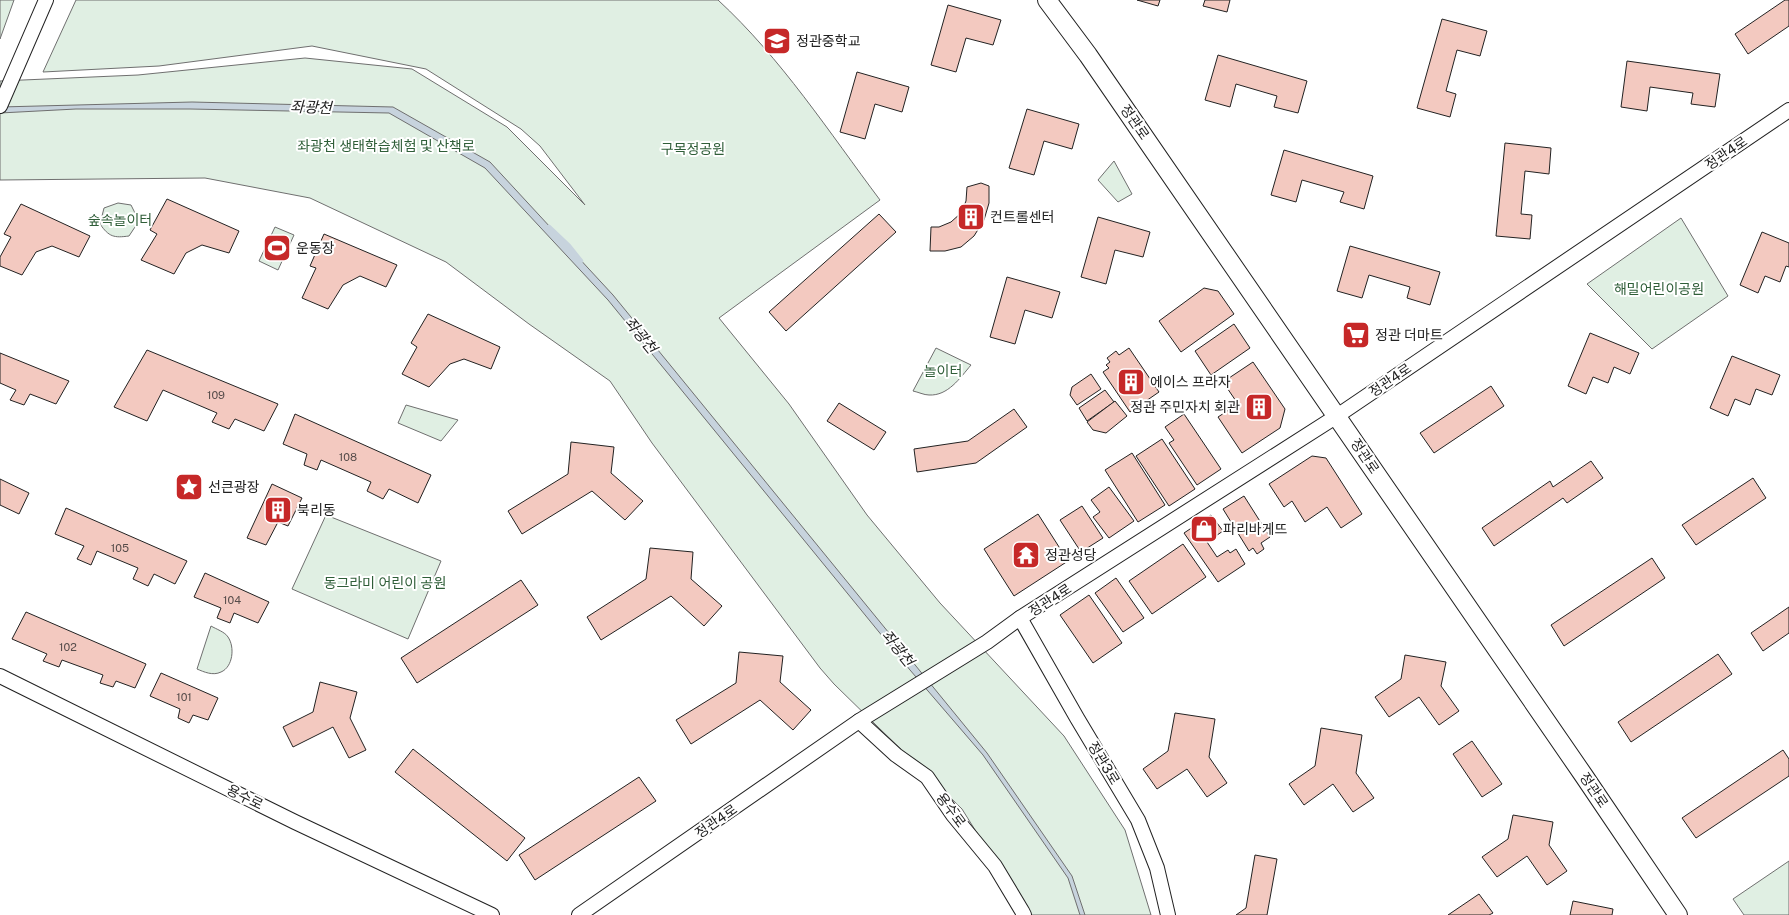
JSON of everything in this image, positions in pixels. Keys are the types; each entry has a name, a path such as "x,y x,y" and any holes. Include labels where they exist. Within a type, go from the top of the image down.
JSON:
{"street":[{"path":"0,106 46,0"},
{"name":"정관로","path":"1047,0 1088,55 1338,416 1678,915"},
{"name":"정관4로","path":"579,915 859,721 987,642 1020,618 1338,416 1789,110"},
{"name":"정관3로","path":"1020,618 1138,820 1157,868 1168,915"},
{"name":"용수로","path":"0,676 295,822 492,915"},
{"name":"용수로","path":"859,721 896,755 927,778 995,866 1024,915"}],"green space":[{"path":"0,0 14,0 0,39"},
{"name":"좌광천 생태학습체험 및 산책로","path":"76,0 718,0 763,46 823,122 880,200 719,318 789,404 867,515 940,603 1064,736 1125,830 1151,915 1028,915 962,809 820,668 652,443 610,381 446,262 310,198 205,178 0,180 0,81 138,75 305,58 412,69 507,127 585,205 540,146 521,129 426,69 312,46 159,66 43,72"},
{"path":"1114,161 1132,194 1118,202 1098,180"},
{"name":"숲속놀이터","path":"118,203 131,205 139,221 129,236 112,236 100,224 104,208"},
{"name":"해밀어린이공원","path":"1681,218 1728,296 1652,349 1587,284"},
{"name":"운동장","path":"275,227 294,235 278,270 259,261"},
{"name":"놀이터","path":"936,348 971,365 953,385 942,393 925,395 913,391"},
{"path":"406,405 458,420 441,441 398,423"},
{"name":"동그라미 어린이 공원","path":"326,515 441,561 408,639 292,589"},
{"path":"211,626 227,635 232,646 232,656 228,666 215,674 197,669"},
{"path":"1789,861 1789,915 1744,915 1733,899"}],"water":[{"path":"192,102 393,107 490,162 613,295 987,753 1072,876 1085,915 1080,915 1068,878 983,755 910,670 608,300 485,168 389,113 76,109 0,113 0,107"}],"building":[{"path":"1137,0 1160,0 1158,6"},
{"path":"1205,0 1230,0 1227,12 1203,6"},
{"path":"1785,0 1789,0 1789,26 1748,54 1735,34"},
{"path":"948,5 1001,20 993,45 966,38 956,72 931,65"},
{"path":"1442,19 1487,31 1480,56 1457,50 1446,91 1456,94 1450,117 1417,108"},
{"path":"1218,55 1307,81 1298,113 1274,107 1277,96 1236,84 1230,107 1205,100"},
{"path":"1627,61 1720,74 1715,107 1691,104 1693,93 1650,87 1647,111 1621,107"},
{"path":"857,72 909,87 902,112 875,104 865,139 840,132"},
{"path":"1027,109 1079,124 1072,149 1044,141 1034,175 1009,168"},
{"path":"1505,143 1551,148 1549,174 1525,171 1521,214 1532,215 1530,239 1496,236"},
{"path":"1284,150 1373,176 1364,209 1340,202 1344,192 1302,180 1296,202 1271,195"},
{"name":"컨트롤센터","path":"981,183 989,186 989,203 984,220 974,236 961,247 945,251 930,251 931,227 939,227 951,222 961,213 966,201 967,187"},
{"path":"167,199 239,231 229,253 202,245 186,253 174,274 141,260 157,234 150,230"},
{"path":"21,204 90,236 79,257 52,246 36,252 22,275 0,266 0,257 11,237 4,234"},
{"path":"879,214 896,232 786,331 769,312"},
{"path":"1098,217 1150,232 1143,257 1115,250 1106,284 1081,277"},
{"path":"1762,232 1789,243 1789,267 1786,266 1780,282 1765,276 1758,293 1740,285"},
{"path":"324,234 397,265 386,287 360,276 343,285 328,309 302,298 316,268 310,266"},
{"path":"1350,246 1440,272 1430,305 1407,298 1410,287 1369,275 1362,298 1337,291"},
{"path":"1007,277 1060,292 1052,318 1025,310 1015,344 990,337"},
{"path":"1204,288 1218,291 1234,314 1181,352 1159,321"},
{"path":"428,314 500,347 491,369 464,359 450,364 429,387 402,374 417,347 411,343"},
{"path":"1234,324 1250,348 1211,375 1195,351"},
{"path":"1590,333 1639,353 1630,374 1614,367 1608,383 1593,377 1586,394 1568,386"},
{"name":"에이스 프라자","path":"1129,348 1159,392 1130,412 1103,372 1109,368 1106,365 1110,362 1107,358 1116,351 1119,355"},
{"path":"147,350 278,404 264,431 235,419 229,429 212,422 217,413 163,390 147,421 114,407"},
{"path":"0,353 69,381 56,404 30,394 24,405 10,400 16,390 0,383"},
{"path":"1732,356 1780,375 1772,395 1756,389 1750,405 1735,399 1728,416 1710,408"},
{"name":"정관 주민자치 회관","path":"1253,362 1285,409 1280,428 1242,453 1218,417 1238,404 1223,382"},
{"path":"1091,374 1101,389 1077,405 1070,395 1072,387"},
{"path":"1491,386 1504,406 1434,453 1420,433"},
{"path":"1105,390 1114,402 1087,421 1079,408"},
{"path":"1115,401 1127,416 1106,433 1093,430 1087,422"},
{"path":"839,403 886,432 874,450 827,421"},
{"path":"1014,409 1027,427 976,463 917,472 914,449 968,441"},
{"path":"295,414 431,475 418,503 389,489 383,499 367,491 371,482 321,460 317,470 304,465 307,454 283,444"},
{"path":"1184,414 1221,469 1197,485 1169,443 1174,440 1165,427"},
{"path":"1162,439 1195,489 1169,506 1136,456"},
{"path":"571,442 614,447 611,473 643,501 625,520 592,491 522,534 508,511 568,474"},
{"path":"1132,453 1165,505 1138,522 1105,470"},
{"path":"1312,456 1326,458 1362,514 1341,528 1327,507 1305,522 1292,501 1284,507 1269,484"},
{"path":"1591,461 1603,478 1567,503 1563,498 1494,546 1482,528 1550,481 1553,487"},
{"path":"1753,478 1766,498 1696,545 1682,525"},
{"path":"0,479 29,493 19,514 0,505"},
{"name":"북리동","path":"272,484 302,498 288,526 278,522 266,545 247,538"},
{"path":"1109,487 1134,521 1109,538 1093,517 1100,512 1091,500"},
{"path":"1244,496 1270,537 1261,543 1264,549 1257,554 1253,548 1249,551 1223,509"},
{"path":"1082,506 1103,538 1081,552 1060,520"},
{"path":"66,508 187,561 175,584 154,574 148,586 133,579 138,568 97,551 91,565 77,559 84,546 55,534"},
{"name":"정관성당","path":"1038,514 1068,561 1014,596 984,549"},
{"path":"1211,515 1223,531 1207,542 1217,557 1228,550 1230,553 1236,549 1245,564 1218,582 1184,533"},
{"path":"1183,544 1206,577 1152,614 1129,581"},
{"path":"650,548 693,552 691,579 722,606 704,626 671,596 601,640 587,617 646,579"},
{"path":"1652,558 1665,578 1564,646 1551,625"},
{"path":"205,573 269,602 258,623 234,613 230,623 217,618 221,608 194,597"},
{"path":"1116,578 1144,618 1123,632 1095,593"},
{"path":"521,580 538,605 417,683 401,658"},
{"path":"1089,595 1122,643 1093,663 1060,615"},
{"path":"1789,607 1789,633 1763,651 1751,633"},
{"path":"26,612 146,664 135,688 116,681 113,687 100,683 103,675 62,660 59,667 43,661 47,654 12,639"},
{"path":"739,652 783,656 780,682 811,710 793,730 760,700 691,744 676,720 736,683"},
{"path":"1718,654 1732,674 1631,742 1618,722"},
{"path":"1405,655 1446,662 1441,686 1459,711 1439,725 1419,697 1389,717 1375,697 1401,679"},
{"path":"161,673 218,698 208,720 193,715 189,723 178,718 180,709 150,696"},
{"path":"320,682 357,692 350,718 366,750 349,758 333,727 293,747 283,727 313,712"},
{"path":"1175,713 1215,719 1209,757 1227,783 1207,797 1187,769 1157,789 1143,769 1168,751"},
{"path":"1321,728 1362,735 1356,773 1374,798 1353,812 1333,784 1304,805 1289,784 1315,766"},
{"path":"1472,741 1502,784 1482,797 1453,754"},
{"path":"413,749 525,838 507,861 395,772"},
{"path":"1783,750 1789,759 1789,776 1696,838 1682,818"},
{"path":"639,777 656,801 535,880 519,855"},
{"path":"1513,815 1553,822 1549,845 1567,871 1547,885 1527,856 1497,877 1482,857 1508,839"},
{"path":"1255,855 1277,859 1267,915 1236,915 1246,908"},
{"path":"1479,894 1493,913 1489,915 1448,915"},
{"path":"1573,901 1613,909 1612,915 1570,915"}],"waterway":[{"name":"좌광천","path":"549,227 569,246 581,261"}],"place":[{"name":"정관중학교","path":"777,41"},
{"name":"컨트롤센터","path":"971,217"},
{"name":"운동장","path":"277,248"},
{"name":"정관 더마트","path":"1356,335"},
{"name":"에이스 프라자","path":"1131,382"},
{"name":"정관 주민자치 회관","path":"1259,407"},
{"name":"선큰광장","path":"189,487"},
{"name":"북리동","path":"278,510"},
{"name":"파리바게뜨","path":"1204,529"},
{"name":"정관성당","path":"1026,555"}],"park label":[{"name":"구목정공원","path":"693,149"}]}
